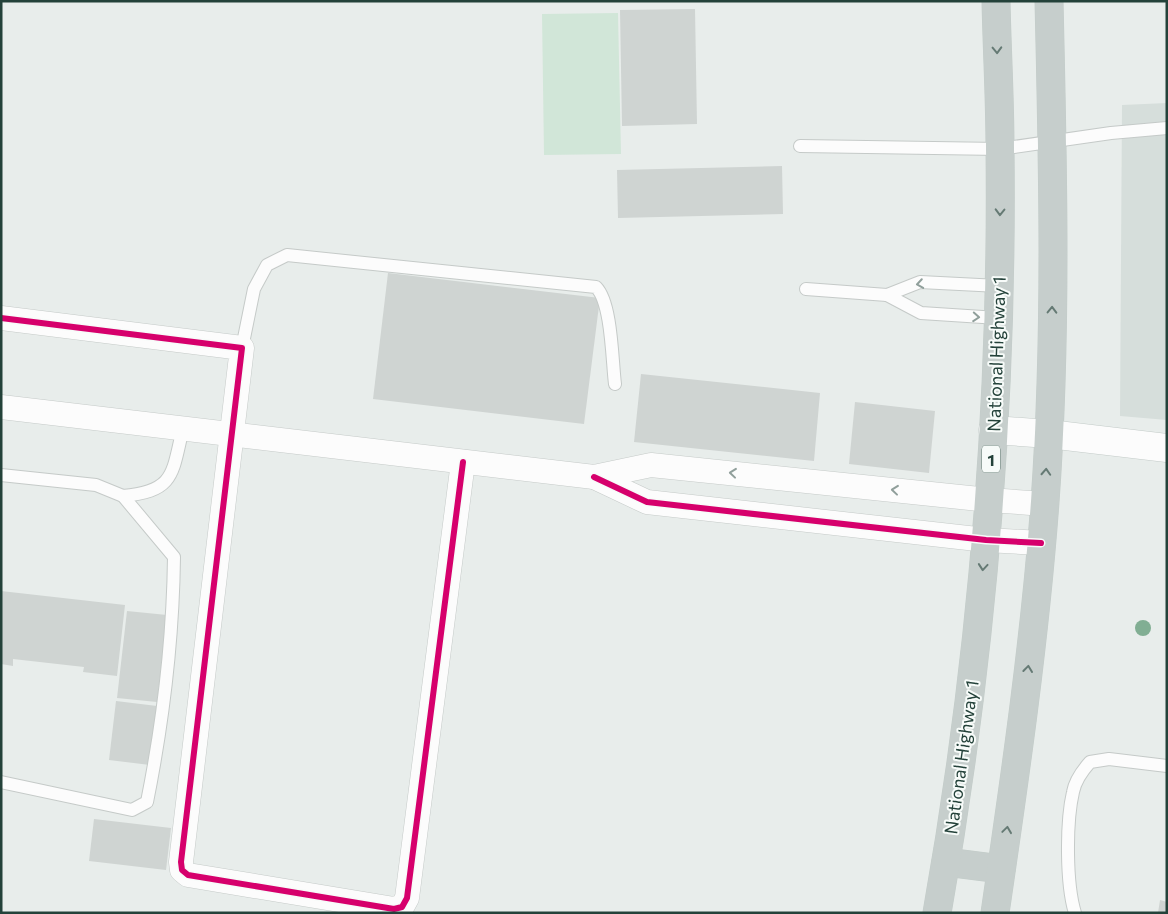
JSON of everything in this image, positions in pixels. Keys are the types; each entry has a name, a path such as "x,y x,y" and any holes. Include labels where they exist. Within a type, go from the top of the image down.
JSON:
{"highway":[{"name":"National Highway 1","path":"937,913 946,862 976,643 989,500 999,286 1000,148 996,1"},
{"path":"995,913 1031,643 1045,504 1052,308 1052,142 1049,1"},
{"path":"946,862 1001,869"}],"main road":[{"path":"993,430 1049,434 1167,448"}],"street":[{"path":"1,318 242,348 234,434 181,862 182,870 188,875 394,909 402,907 407,898 463,462"},
{"path":"1,407 594,477 650,465 989,500 1045,504"},
{"path":"594,477 647,502 986,540 1041,543"}],"lane":[{"path":"800,146 1000,148 1111,133 1167,128"},
{"path":"242,348 254,289 268,265 287,255 348,260 596,287 601,292 605,305 615,384"},
{"path":"887,296 920,282 999,286"},
{"path":"806,289 887,296 921,313 998,318"},
{"path":"123,496 142,494 157,489 168,480 182,428"},
{"path":"1,474 96,485 123,496 174,557 174,590 158,748 146,802 132,810 1,782"},
{"path":"1074,913 1069,896 1069,831 1073,792 1080,773 1090,762 1108,759 1167,766"}],"shaded area":[{"path":"1167,103 1167,420 1120,416 1122,105"}],"green space":[{"path":"618,13 621,154 544,155 542,14"}],"building":[{"path":"695,9 697,124 622,126 620,10"},
{"path":"782,166 783,214 618,218 617,170"},
{"path":"388,273 600,298 584,424 373,399"},
{"path":"641,374 820,393 814,461 634,442"},
{"path":"855,402 935,411 929,473 849,464"},
{"path":"1,591 125,605 117,676 83,672 84,667 13,659 13,666 1,664"},
{"path":"127,611 167,615 157,702 117,698"},
{"path":"116,701 157,706 150,765 109,760"},
{"path":"94,819 171,828 166,870 89,861"},
{"path":"1160,900 1167,902 1167,913 1158,913"}],"cycle path":[{"path":"1,318 242,348 181,862 182,870 188,875 394,909 402,907 407,898 463,462"},
{"path":"594,477 647,502 986,540 1041,543"}]}
